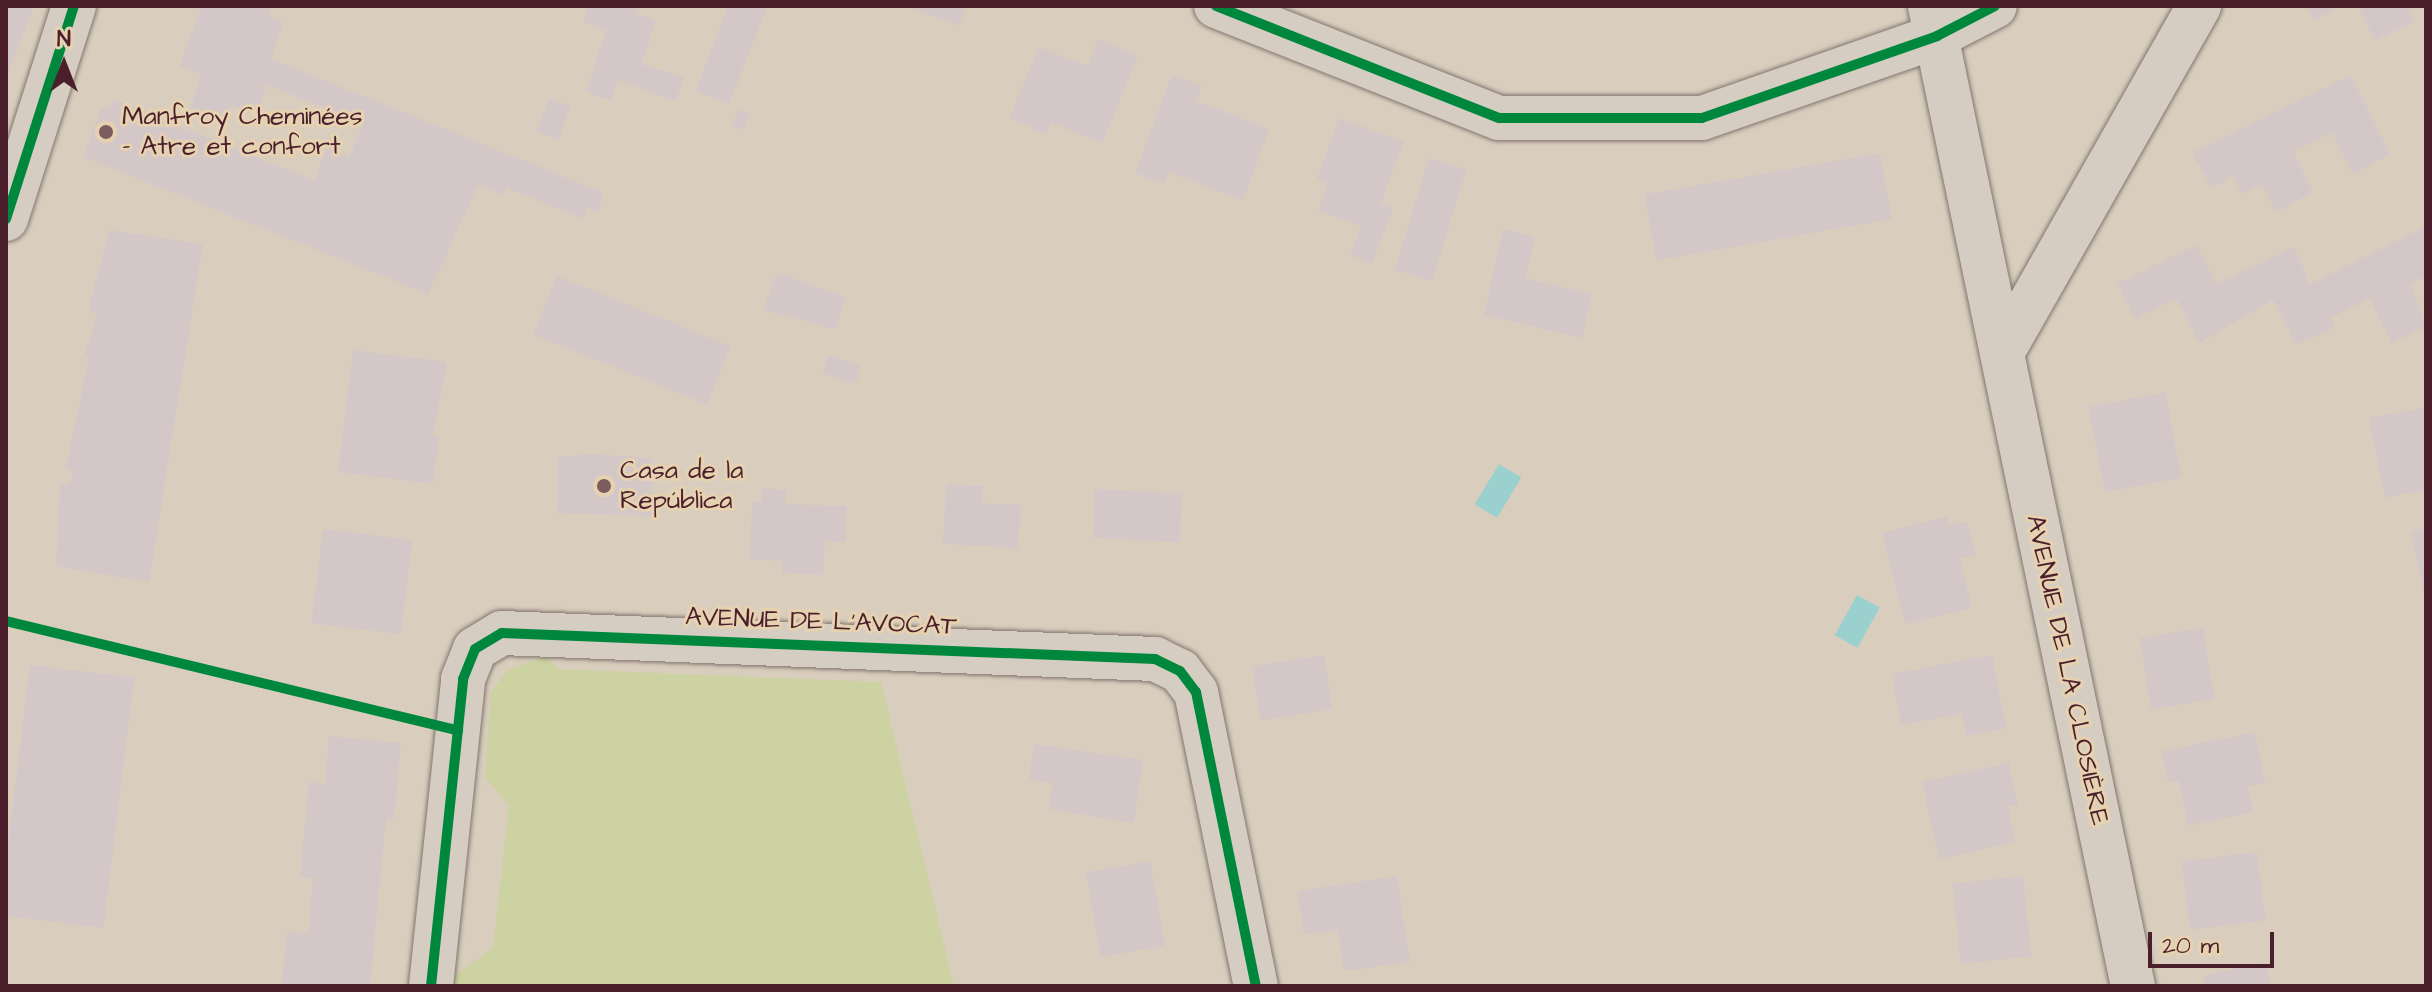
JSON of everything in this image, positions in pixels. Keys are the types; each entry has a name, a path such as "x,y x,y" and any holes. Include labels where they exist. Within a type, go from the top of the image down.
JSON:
{"street":[{"path":"6,219 74,6"},
{"path":"1216,6 1499,118 1702,118 1934,21 1995,6"},
{"path":"2002,353 2199,6"},
{"name":"AVENUE DE LA CLOSIÈRE","path":"1934,21 2133,986"},
{"name":"AVENUE DE L'AVOCAT","path":"431,986 463,679 475,649 502,633 1120,654 1180,671 1196,692 1205,724 1256,986"}],"green space":[{"path":"545,656 559,669 881,682 954,986 454,986 455,975 493,948 509,805 485,777 491,693 506,671"}],"water":[{"path":"1499,464 1521,477 1497,518 1475,504"},
{"path":"1857,595 1880,608 1857,648 1835,635"}],"building":[{"path":"6,6 34,6 6,78"},
{"path":"202,6 273,6 268,17 283,22 271,59 604,193 598,212 587,207 584,219 507,188 504,195 478,185 428,294 83,157 101,109 118,101 315,181 326,148 349,157 364,123 267,85 256,114 231,105 224,124 189,111 202,75 179,66"},
{"path":"589,6 639,6 636,13 656,21 641,64 684,78 676,101 618,80 611,100 586,92 606,31 583,22"},
{"path":"728,6 767,8 729,104 696,91"},
{"path":"908,6 967,6 958,26"},
{"path":"2306,6 2342,6 2314,20"},
{"path":"2358,6 2406,6 2414,22 2375,41"},
{"path":"1098,39 1138,56 1102,143 1051,122 1046,134 1009,118 1039,47 1087,66"},
{"path":"1172,75 1202,86 1196,101 1269,129 1243,200 1169,172 1165,184 1135,173"},
{"path":"2351,75 2390,154 2353,174 2332,133 2293,151 2313,192 2276,212 2262,184 2242,194 2233,176 2212,188 2192,153"},
{"path":"549,98 571,106 558,140 537,132"},
{"path":"739,109 750,114 743,130 732,125"},
{"path":"1339,118 1404,141 1381,204 1393,208 1372,263 1350,255 1361,226 1318,210 1328,184 1317,179"},
{"path":"1880,153 1892,219 1656,260 1645,195"},
{"path":"1429,158 1466,169 1432,281 1395,270"},
{"path":"2426,226 2426,276 2410,284 2426,326 2392,343 2369,298 2331,318 2335,327 2296,345 2273,300 2199,343 2176,298 2135,319 2117,284 2196,245 2217,284 2294,247 2310,284"},
{"path":"1503,229 1535,237 1525,278 1592,294 1582,338 1484,315"},
{"path":"109,230 203,244 149,582 56,566 60,486 71,481 73,470 66,469 89,357 84,357 97,316 89,308"},
{"path":"777,272 846,298 835,329 763,310"},
{"path":"557,276 730,346 707,404 533,334"},
{"path":"353,350 447,362 433,435 439,436 433,484 338,472"},
{"path":"828,355 861,366 855,384 822,373"},
{"path":"2165,392 2182,477 2105,492 2088,407"},
{"path":"2426,407 2426,490 2385,498 2369,418"},
{"name":"Casa de la República","path":"591,454 652,458 651,516 557,513 558,457"},
{"path":"946,484 983,486 982,503 1021,505 1018,548 943,544"},
{"path":"762,488 787,490 784,504 847,506 845,542 825,541 823,575 782,573 783,561 750,559 752,502 761,503"},
{"path":"1095,489 1182,494 1179,542 1092,538"},
{"path":"1947,516 1949,525 1967,521 1976,555 1960,559 1972,608 1905,624 1882,533"},
{"path":"2426,528 2426,598 2425,598 2411,531"},
{"path":"323,529 412,540 401,634 311,623"},
{"path":"2203,628 2214,699 2151,709 2140,638"},
{"path":"1324,655 1333,709 1261,721 1252,666"},
{"path":"1992,655 2006,728 1966,736 1962,714 1901,725 1892,674"},
{"path":"30,665 134,678 104,928 6,916 6,860"},
{"path":"2255,732 2265,783 2248,786 2253,812 2188,826 2179,781 2168,783 2162,751"},
{"path":"329,736 401,743 394,819 386,819 370,986 282,985 287,931 308,934 313,879 300,877 309,782 325,784"},
{"path":"1034,744 1143,760 1134,823 1049,809 1053,784 1029,780"},
{"path":"2009,763 2018,805 2008,807 2016,842 1939,859 1922,782"},
{"path":"2257,852 2265,920 2190,930 2182,861"},
{"path":"1150,861 1165,946 1101,957 1086,872"},
{"path":"1397,876 1410,962 1344,971 1338,930 1304,935 1297,891"},
{"path":"2023,876 2031,957 1961,964 1952,883"},
{"path":"2265,962 2271,986 2205,986 2203,976"}],"cycle path":[{"path":"6,219 74,6"},
{"path":"1216,6 1499,118 1702,118 1937,36 1995,6"},
{"path":"6,621 458,730"},
{"path":"431,986 463,679 475,649 502,633 1155,659 1180,671 1196,692 1256,986"}],"place":[{"name":"Manfroy Cheminées - Atre et confort","path":"106,132"},
{"name":"Casa de la República","path":"604,486"}]}
